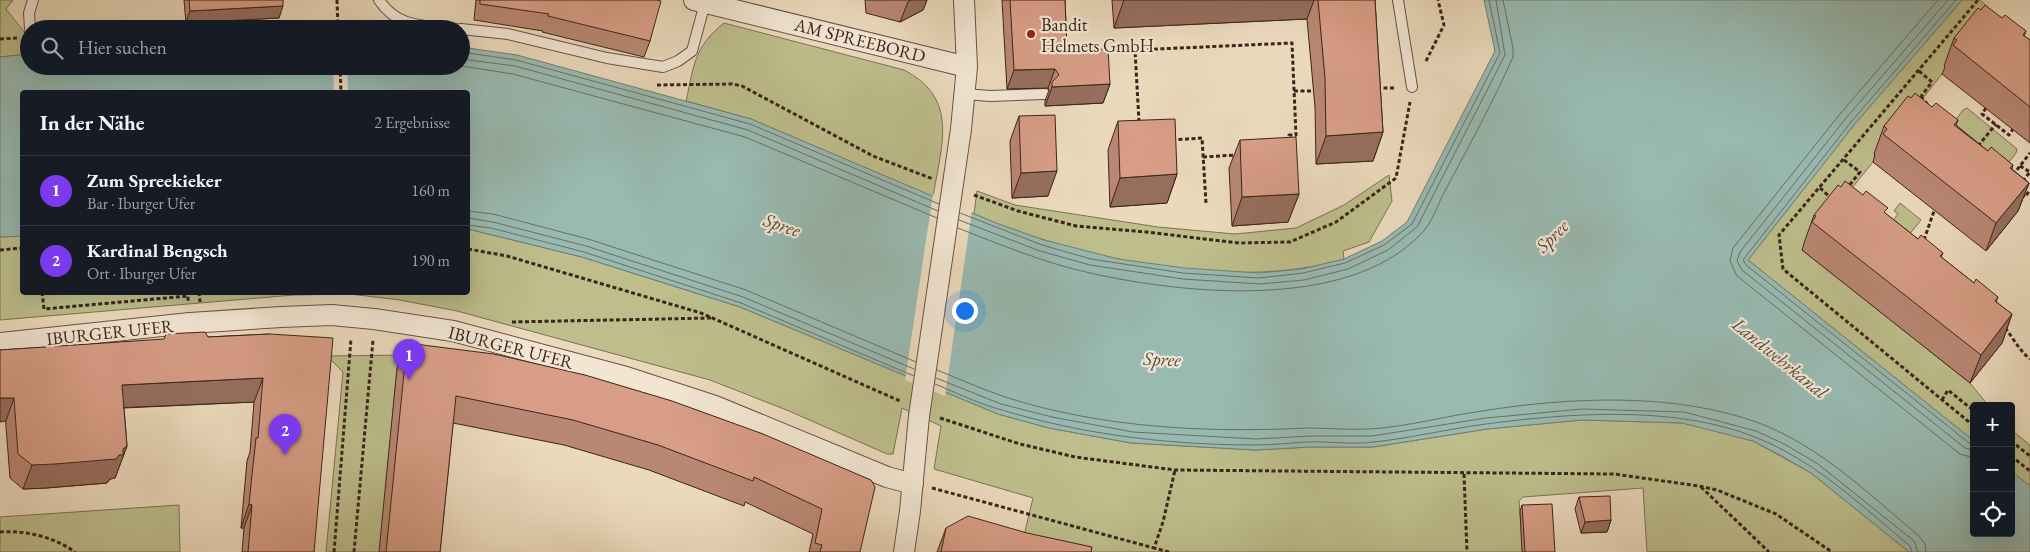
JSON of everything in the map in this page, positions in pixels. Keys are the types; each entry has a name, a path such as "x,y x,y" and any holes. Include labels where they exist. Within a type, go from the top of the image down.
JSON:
{"street":[{"path":"904,552 921,486 919,416 965,94 967,67 964,0"},
{"name":"AM SPREEBORD","path":"700,1 967,67"},
{"name":"IBURGER UFER","path":"0,343 190,323 332,315 374,319 453,331 626,377 715,406 887,477 921,486"}],"lane":[{"path":"29,20 29,13 33,0"},
{"path":"379,0 386,11 399,20"},
{"path":"1398,0 1412,87"},
{"path":"470,30 508,34 607,58 663,67 678,62 692,51 700,1"},
{"path":"965,94 990,96 1045,94"}],"path":[{"path":"337,0 338,20"},
{"path":"972,194 1018,211 1076,226 1239,243 1290,242 1336,222 1396,178 1412,87 1444,25 1438,0"},
{"path":"1970,423 1783,269 1780,235 1978,0"},
{"path":"1140,126 1135,50 1292,43 1296,135 1289,135 1289,144"},
{"path":"1916,101 1932,82 1919,71"},
{"path":"340,75 341,90"},
{"path":"742,86 873,156 936,180"},
{"path":"1373,89 1412,87"},
{"path":"1294,91 1324,90"},
{"path":"1921,96 1927,102 1930,112"},
{"path":"1986,108 1982,114 2009,135 2013,129"},
{"path":"1972,153 1996,124"},
{"path":"1167,135 1168,140 1202,138 1206,203"},
{"path":"2009,182 2030,153"},
{"path":"1203,157 1242,155"},
{"path":"1844,160 1860,172 1844,192"},
{"path":"2020,166 2030,172 2021,184"},
{"path":"1849,187 1853,190"},
{"path":"1820,188 1836,202"},
{"path":"2016,190 2025,197 2030,190"},
{"path":"1924,247 1926,230 1932,220 1934,210"},
{"path":"0,250 20,248"},
{"path":"470,249 507,256 713,318 903,402"},
{"path":"42,295 44,310 188,296"},
{"path":"494,342 500,323 713,318"},
{"path":"354,552 374,319"},
{"path":"2002,324 2014,338 2018,349 2030,359"},
{"path":"334,552 351,339"},
{"path":"1942,400 1948,390 1970,408"},
{"path":"940,418 1020,444 1074,456 1175,470 1614,474 1700,486 1717,490 1776,514 1832,552"},
{"path":"2015,444 2030,456"},
{"path":"2015,459 2030,471"},
{"path":"1154,548 1163,522 1175,470"},
{"path":"1464,474 1467,552"},
{"path":"921,486 1169,552"},
{"path":"1700,486 1770,552"},
{"path":"0,532 26,533 47,539 75,552"}],"green space":[{"path":"0,0 13,0 6,9 20,27 20,55 0,57"},
{"path":"1962,0 1980,0 1992,11 1900,127 1874,155 1877,157 1802,250 1970,383 1985,402 1970,402 1970,438 1748,260 1854,125"},
{"path":"724,23 904,70 922,82 933,95 940,109 942,125 940,160 933,197 751,119 686,101 694,67 701,49 714,32"},
{"path":"1967,108 2017,149 2006,166 1952,125 1963,110"},
{"path":"1389,175 1392,201 1369,242 1343,251 1344,259 1300,268 1254,272 1206,271 1156,266 1060,245 974,214 977,191 1015,205 1158,227 1235,234 1296,228 1344,205"},
{"path":"1900,203 1921,220 1908,236 1891,223 1898,214 1894,211"},
{"path":"470,229 582,257 740,307 998,414 1049,428 1131,443 1256,450 1310,447 1373,447 1487,429 1582,420 1682,423 1753,441 1811,473 1909,552 1647,552 1643,488 1523,497 1519,501 1523,552 1020,552 1033,498 934,469 941,426 902,408 893,454 887,454 789,411 710,380 457,311 400,300 358,295 470,295"},
{"path":"20,236 20,295 294,295 0,320 0,237"},
{"path":"412,355 397,369 380,552 326,552 343,372 327,356"},
{"path":"2015,433 2030,445 2030,486 2015,474"},
{"path":"179,505 180,552 0,552 0,517"}],"water":[{"path":"1484,0 1962,0 1854,125 1748,260 1970,438 1970,537 2015,537 2015,474 2030,486 2030,552 1909,552 1811,473 1780,455 1753,441 1682,423 1582,420 1487,429 1373,447 1310,447 1256,450 1131,443 1049,428 998,414 740,307 582,257 470,229 470,90 20,90 20,236 0,237 0,57 20,55 20,75 470,75 470,48 517,55 751,119 996,223 1044,240 1118,259 1184,268 1259,273 1302,269 1344,259 1382,241 1407,222 1495,51"}],"pier":[{"path":"333,75 347,75 348,90 334,90"},
{"path":"933,194 972,210 945,396 905,380"}],"building":[{"path":"189,0 283,0 283,6 190,11"},
{"path":"480,0 661,1 650,41 548,16 549,14 480,4"},
{"name":"Bandit Helmets GmbH","path":"1010,0 1065,0 1067,50 1108,49 1110,84 1052,87 1052,82 1059,75 1055,69 1014,70"},
{"path":"1318,0 1375,0 1383,132 1326,136 1325,78"},
{"path":"1985,5 2002,18 2005,15 2026,31 2023,35 2030,40 2030,107 1953,45 1957,40 1954,38 1978,8 1981,10"},
{"path":"1915,93 1932,107 1936,103 1958,120 1954,125 1988,151 1991,147 2013,165 2010,168 2029,183 1996,223 1883,134 1887,129 1884,126 1908,96 1911,98"},
{"path":"1055,115 1057,171 1021,173 1019,116"},
{"path":"1175,119 1177,174 1120,178 1118,121"},
{"path":"1296,137 1299,194 1242,197 1240,140"},
{"path":"1845,181 1863,195 1866,191 1888,208 1884,212 1918,239 1921,235 1943,253 1940,256 1974,283 1976,279 1998,297 1995,301 2012,314 1981,355 1812,222 1816,216 1814,215 1838,185 1841,187"},
{"path":"205,332 208,337 270,334 333,338 314,552 248,552 252,505 249,504 256,438 258,438 263,378 122,385 127,446 123,449 123,455 119,455 116,459 32,465 18,454 14,398 0,398 0,350 164,339 166,334"},
{"path":"407,343 494,354 585,375 672,401 763,434 871,480 875,487 860,552 820,552 822,545 815,543 822,509 754,477 753,481 658,445 573,420 456,396 440,552 386,552"},
{"path":"1610,496 1611,520 1585,522 1579,497"},
{"path":"1552,504 1555,552 1525,552 1522,505"},
{"path":"968,516 1027,533 1092,547 1091,552 941,552 946,528"}],"place":[{"name":"Bandit Helmets GmbH","path":"1031,34"},
{"name":"Zum Spreekieker","path":"409,380"},
{"name":"Kardinal Bengsch","path":"285,455"}],"water label":[{"name":"Spree","path":"782,225"},
{"name":"Spree","path":"1552,236"},
{"name":"Landwehrkanal","path":"1780,358"},
{"name":"Spree","path":"1162,359"}]}
